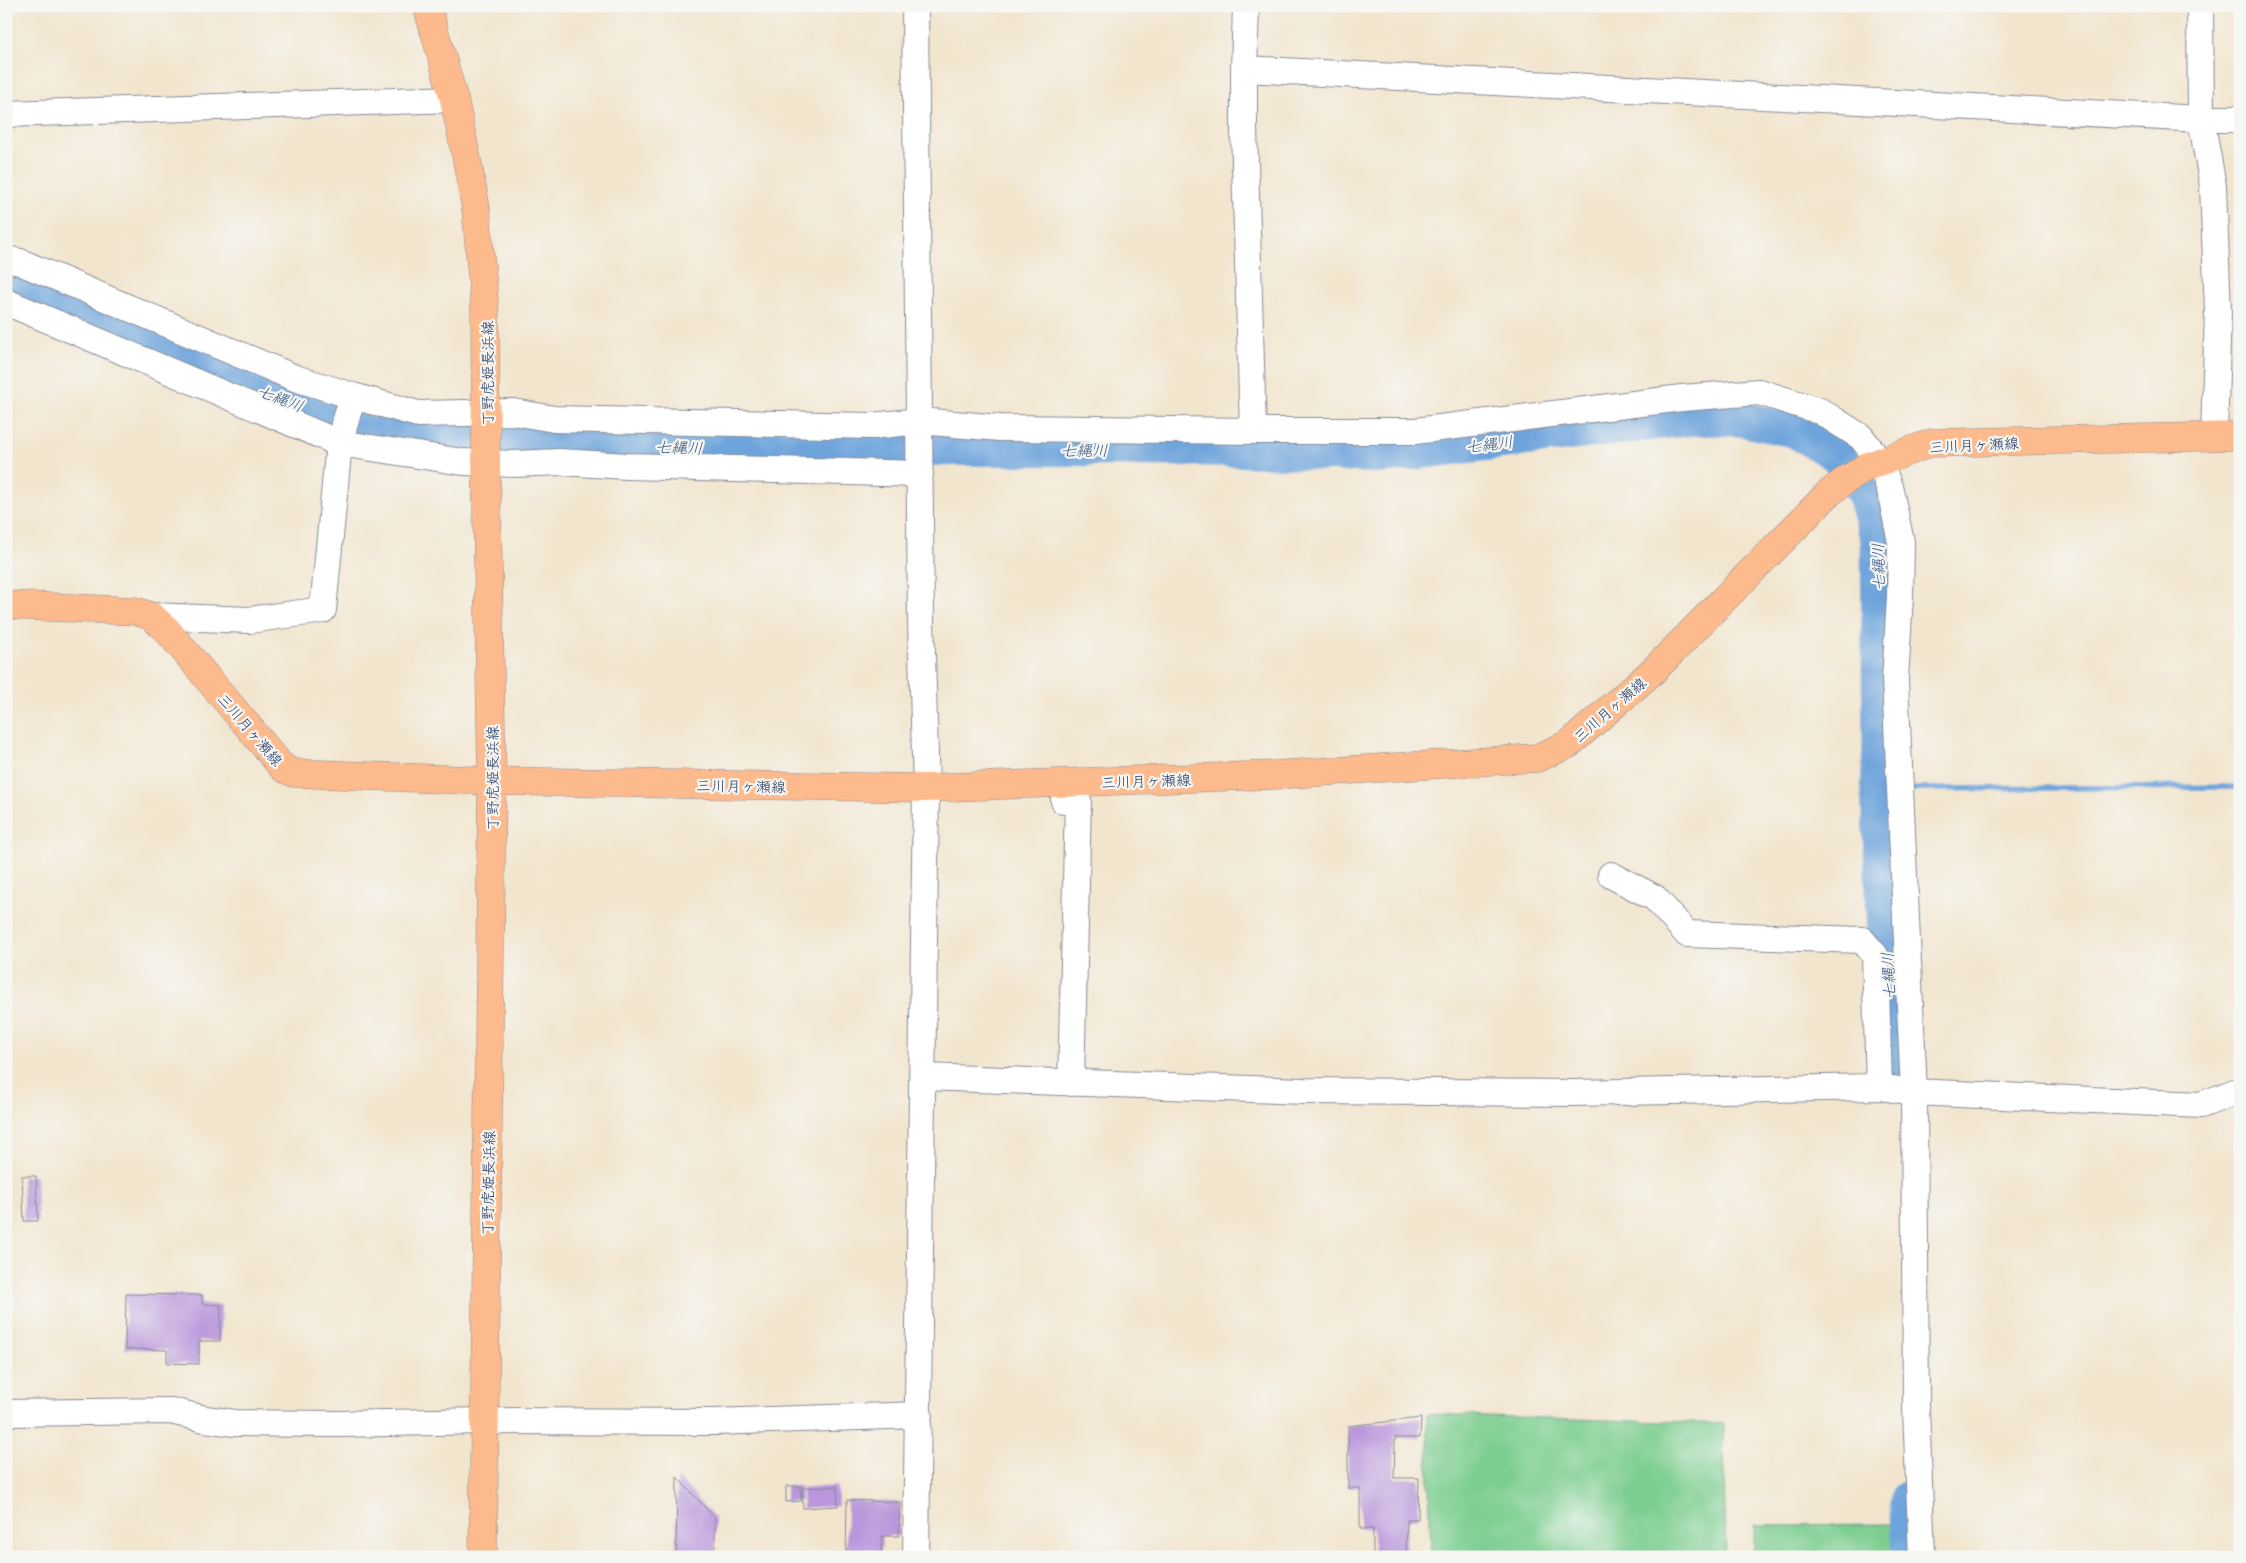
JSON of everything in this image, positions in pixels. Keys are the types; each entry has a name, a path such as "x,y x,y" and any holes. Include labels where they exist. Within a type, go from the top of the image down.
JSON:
{"main road":[{"name":"丁野虎姫長浜線","path":"427,6 454,99 476,209 485,311 492,781 483,1557"},
{"name":"三川月ヶ瀬線","path":"6,605 135,611 151,616 167,630 283,768 294,773 492,781 926,788 1274,775 1537,758 1569,744 1653,671 1828,494 1843,482 1873,464 1931,443 2227,436"}],"street":[{"path":"916,6 921,622 926,788 924,1077 916,1557"},
{"path":"1246,6 1244,129 1253,431"},
{"path":"2200,6 2200,119 2213,186 2218,311 2227,436"},
{"path":"1244,69 2200,119 2240,119"},
{"path":"6,114 454,99"},
{"path":"6,259 20,262 296,378 418,414 486,415 513,412 554,419 872,426 920,421 1000,428 1415,431 1682,398 1760,392 1820,411 1861,437 1873,464 1890,490 1901,542 1895,680 1914,1092 1916,1408 1922,1557"},
{"path":"6,302 339,443 415,456 486,460 920,474"},
{"path":"151,616 249,620 323,610 339,443 352,396"},
{"path":"1064,783 1064,801 1078,801 1071,1083"},
{"path":"1611,874 1655,898 1687,934 1862,940 1875,956 1879,1087"},
{"path":"924,1077 1304,1091 1562,1093 1879,1087 1914,1092 2201,1105 2240,1090"},
{"path":"6,1413 171,1411 205,1419 271,1424 484,1421 714,1422 919,1415"}],"green space":[{"path":"1427,1414 1723,1424 1726,1557 1431,1557"},
{"path":"1899,1524 1899,1557 1754,1557 1754,1525"}],"building":[{"path":"22,1176 36,1176 38,1221 24,1221"},
{"path":"126,1294 202,1295 202,1304 221,1305 220,1341 199,1341 199,1364 167,1363 167,1350 125,1349"},
{"path":"1421,1418 1420,1438 1395,1438 1394,1478 1419,1478 1418,1519 1407,1519 1406,1557 1373,1557 1373,1529 1360,1529 1360,1488 1348,1488 1348,1426"},
{"path":"677,1477 715,1518 715,1557 676,1557"},
{"path":"786,1486 800,1486 801,1501 786,1502"},
{"path":"837,1486 838,1506 803,1508 802,1488"},
{"path":"847,1500 900,1502 899,1536 882,1536 881,1557 846,1557"}],"waterway":[{"name":"七縄川","path":"6,282 297,404 387,430 438,440 777,448 1231,449 1385,456 1694,418 1741,419 1794,430 1837,455 1864,493 1878,539 1880,750 1878,789 1892,1074"},
{"name":"七縄川","path":"1907,789 2240,787"},
{"name":"七縄川","path":"1878,789 1893,789"},
{"path":"1908,1498 1909,1557"}]}
